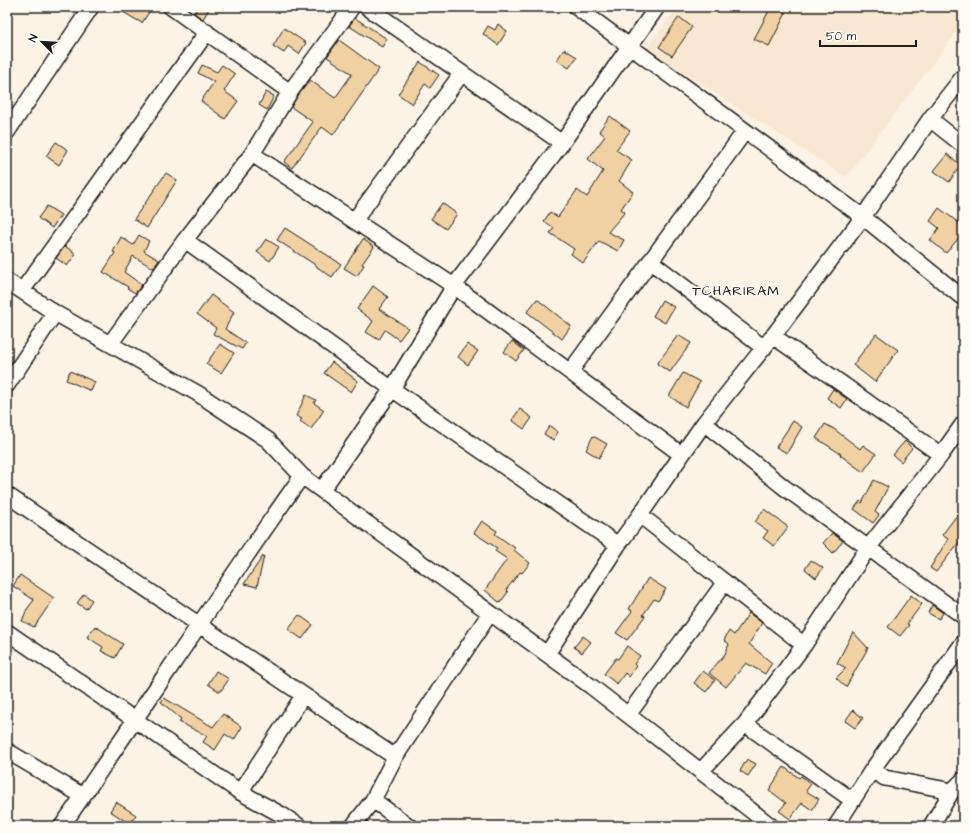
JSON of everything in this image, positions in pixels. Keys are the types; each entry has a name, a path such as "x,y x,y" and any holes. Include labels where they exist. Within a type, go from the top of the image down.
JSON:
{"street":[{"path":"7,132 91,7"},
{"path":"170,7 290,92"},
{"path":"110,344 185,240 252,154 290,92 352,7"},
{"path":"367,7 562,142"},
{"path":"576,7 864,217 963,298"},
{"path":"322,490 392,389 454,286 562,142 658,7"},
{"path":"22,291 207,32"},
{"path":"354,221 462,73"},
{"path":"547,654 618,545 704,423 764,348 864,217 930,119 963,76"},
{"path":"930,119 963,145"},
{"path":"570,372 745,131"},
{"path":"252,154 454,286 682,455"},
{"path":"185,240 392,389 618,545"},
{"path":"650,261 764,348"},
{"path":"7,281 55,313 197,393 268,440 302,476 547,654 701,771 766,825"},
{"path":"7,385 55,313"},
{"path":"773,336 851,390 941,456"},
{"path":"704,423 785,488 963,616"},
{"path":"701,771 745,724 804,645 868,548 941,456 963,424"},
{"path":"62,826 200,625 254,543 302,476"},
{"path":"7,495 395,757"},
{"path":"640,515 804,645"},
{"path":"628,715 725,582"},
{"path":"353,826 373,800 395,757 490,613"},
{"path":"7,632 240,792 299,826"},
{"path":"836,826 872,770 963,643"},
{"path":"240,792 303,696"},
{"path":"745,724 852,800"},
{"path":"7,751 83,796"},
{"path":"872,770 885,778 952,791"},
{"path":"931,826 952,791 963,780"},
{"path":"373,800 409,826"}],"shaded area":[{"path":"678,7 963,7 963,24 846,177 646,49"}],"building":[{"path":"114,7 139,7 149,12 142,23"},
{"path":"198,7 210,7 203,19 194,13"},
{"path":"771,7 786,13 769,46 754,39"},
{"path":"679,17 692,27 672,56 659,47"},
{"path":"355,18 387,39 382,47 349,26"},
{"path":"498,24 507,31 498,45 483,34 488,26 495,30"},
{"path":"284,28 306,43 299,54 288,46 284,53 273,46"},
{"path":"339,40 379,69 333,135 322,127 292,168 284,162 313,122 291,107 297,97 310,80 335,98 352,74 327,57"},
{"path":"564,49 577,57 569,68 557,60"},
{"path":"420,62 439,75 430,88 425,84 412,104 398,94"},
{"path":"202,65 217,72 222,65 235,74 224,91 238,101 225,119 201,101 214,82 198,73"},
{"path":"266,92 274,96 267,110 259,105"},
{"path":"610,116 630,131 616,150 632,160 619,181 633,192 621,209 625,212 608,232 624,240 618,251 599,241 583,263 571,254 574,249 550,233 554,228 544,221 550,212 558,217 577,190 587,197 603,171 588,159 605,136 599,131"},
{"path":"56,142 68,150 59,165 46,156"},
{"path":"947,154 961,165 949,182 934,171"},
{"path":"166,173 177,180 147,228 134,219"},
{"path":"442,203 457,214 446,229 431,219"},
{"path":"47,206 61,215 52,228 38,218"},
{"path":"939,208 963,226 963,233 946,253 930,240 939,228 930,221"},
{"path":"285,228 341,264 332,277 277,240"},
{"path":"139,235 149,241 144,251 159,260 153,268 133,256 124,272 142,285 135,293 103,272 115,253 113,252 121,237 133,245"},
{"path":"266,239 279,247 270,261 257,252"},
{"path":"363,239 374,247 362,264 364,265 357,276 344,268"},
{"path":"65,246 76,254 67,266 56,258"},
{"path":"373,286 388,297 379,309 408,328 399,340 385,330 379,340 366,332 373,321 357,309"},
{"path":"211,295 234,312 225,329 246,343 242,349 213,334 216,328 197,314"},
{"path":"537,299 571,326 562,339 527,312"},
{"path":"662,300 674,307 665,323 653,316"},
{"path":"876,334 898,350 875,382 853,365"},
{"path":"678,335 691,343 670,372 657,364"},
{"path":"512,341 524,350 516,361 504,352"},
{"path":"220,344 234,353 221,373 206,364"},
{"path":"467,344 478,351 468,365 458,357"},
{"path":"332,362 358,381 351,392 324,373"},
{"path":"70,371 95,382 91,391 66,380"},
{"path":"683,373 700,382 686,407 669,396"},
{"path":"833,389 847,399 841,408 827,398"},
{"path":"306,395 316,400 314,403 324,410 311,429 300,421 302,419 296,416"},
{"path":"520,409 532,418 524,429 512,420"},
{"path":"793,421 802,427 787,453 776,447"},
{"path":"825,424 860,449 863,445 876,454 863,472 840,455 841,454 816,438"},
{"path":"550,426 558,432 553,440 544,434"},
{"path":"593,436 607,444 599,458 586,450"},
{"path":"905,441 912,448 901,462 893,455"},
{"path":"874,480 888,487 875,512 879,515 873,523 854,509 860,501 862,503"},
{"path":"963,507 963,537 936,572 930,568 948,539 942,535"},
{"path":"764,509 788,527 774,546 763,538 768,531 755,522"},
{"path":"482,521 497,531 495,534 515,548 514,550 530,563 522,573 520,572 506,590 508,592 500,603 485,590 507,559 495,551 497,548 474,533"},
{"path":"832,533 843,541 833,553 823,543"},
{"path":"263,556 257,587 244,584"},
{"path":"811,560 823,568 816,578 805,569"},
{"path":"20,575 54,598 34,627 22,621 27,609 34,600 13,586"},
{"path":"648,578 666,589 658,601 654,599 643,615 645,616 627,640 616,633 632,611 629,609"},
{"path":"84,594 92,600 86,609 77,603"},
{"path":"911,595 922,604 900,636 888,627"},
{"path":"932,605 943,613 939,619 928,613"},
{"path":"749,613 762,623 749,644 772,663 765,674 746,663 726,687 709,673 725,654 729,644 724,640 729,631 734,635"},
{"path":"299,615 313,625 302,639 288,629"},
{"path":"95,626 123,644 115,658 101,651 103,647 87,637"},
{"path":"853,632 868,648 846,687 836,678 846,668 837,663"},
{"path":"583,636 591,642 582,653 574,647"},
{"path":"627,646 640,656 634,664 636,666 629,677 625,673 617,684 604,674 616,658 618,659"},
{"path":"216,671 229,679 220,692 208,684"},
{"path":"703,671 715,680 706,692 694,683"},
{"path":"164,698 213,727 223,714 242,727 234,740 225,734 215,750 203,742 207,736 179,722 181,719 161,702"},
{"path":"853,710 863,718 855,728 845,721"},
{"path":"747,759 756,764 748,776 740,771"},
{"path":"784,767 799,778 801,776 811,784 806,791 819,799 812,810 802,803 790,819 779,811 786,803 769,790"},
{"path":"116,802 136,815 130,824 110,811"}],"district":[{"name":"TCHARIRAM","path":"736,290"}]}
